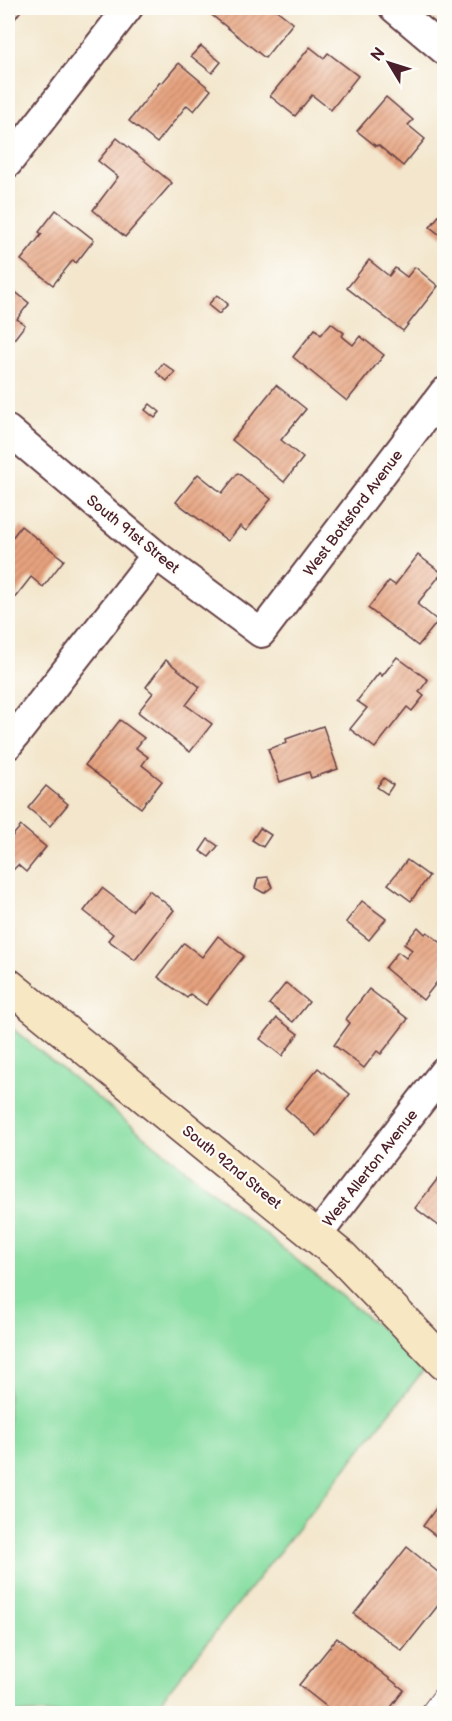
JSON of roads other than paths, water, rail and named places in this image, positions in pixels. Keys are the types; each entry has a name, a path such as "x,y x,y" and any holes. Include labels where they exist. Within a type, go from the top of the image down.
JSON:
{"main road":[{"name":"South 92nd Street","path":"8,985 342,1257 444,1363"}],"street":[{"path":"8,163 128,8"},
{"path":"394,8 444,50"},
{"name":"West Bottsford Avenue","path":"261,633 444,392"},
{"name":"South 91st Street","path":"8,430 156,555 261,633"},
{"path":"8,745 156,555"},
{"name":"West Allerton Avenue","path":"317,1236 444,1071"}],"lane":[{"path":"426,1713 444,1690"}]}
